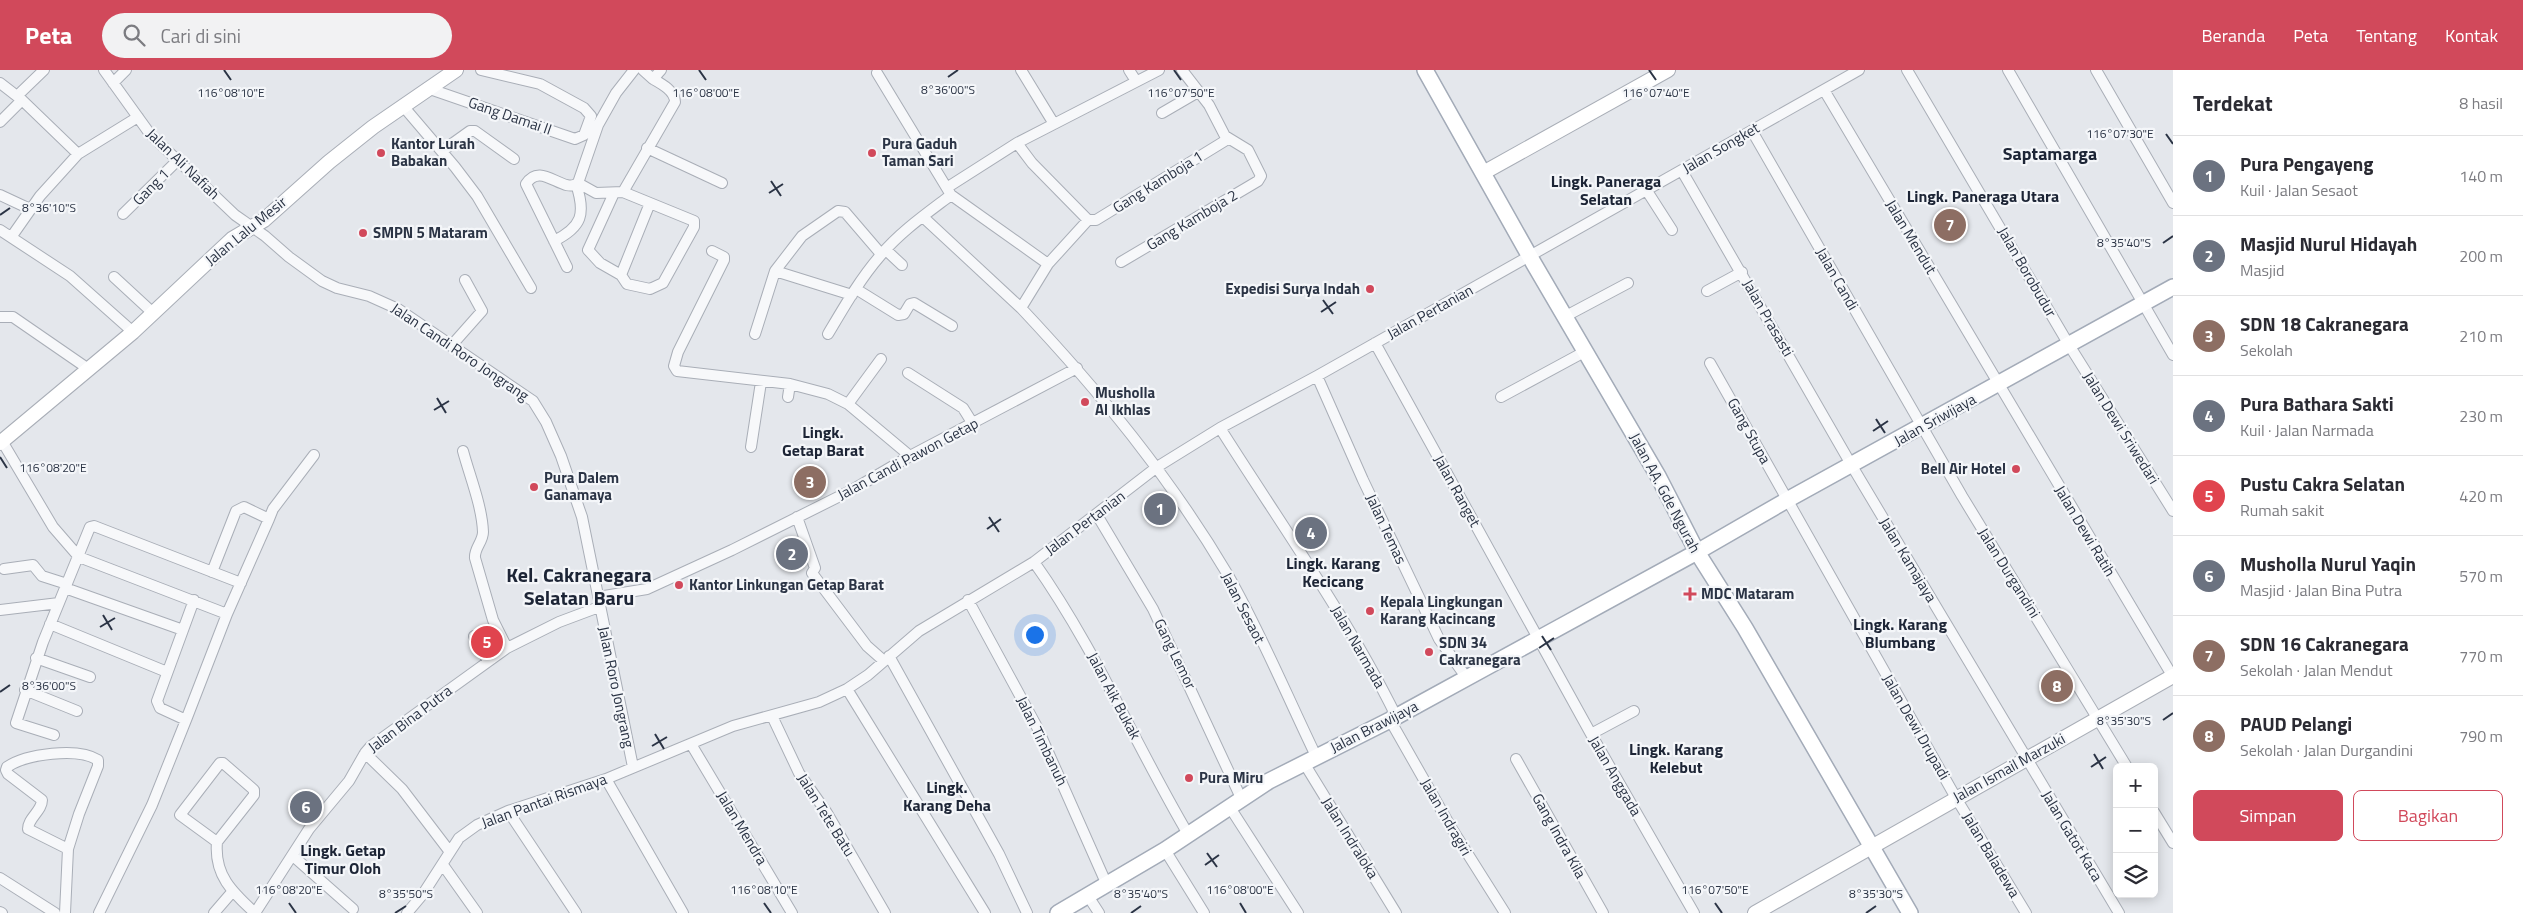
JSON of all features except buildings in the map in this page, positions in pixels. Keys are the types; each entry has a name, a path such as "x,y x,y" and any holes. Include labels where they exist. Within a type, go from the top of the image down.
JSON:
{"main road":[{"name":"Jalan AA. Gde Ngurah","path":"1426,70 1529,255 1658,476 1697,552 1745,628 1910,913"},
{"name":"Jalan Sriwijaya","path":"1697,552 1787,500 1852,466 2173,287"},
{"name":"Jalan Brawijaya","path":"1058,913 1165,850 1235,802 1310,759 1393,718 1697,552"}],"street":[{"path":"0,122 44,70"},
{"name":"Jalan Ali Nafiah","path":"104,70 150,134 235,215 252,227"},
{"path":"113,83 126,70"},
{"name":"Jalan Lalu Mesir","path":"1,442 87,368 133,332 232,239 264,220 343,150 427,88 456,70"},
{"name":"Gang Damai II","path":"427,88 575,138 582,137 590,114 580,106 540,84 481,70"},
{"path":"554,241 573,230 580,219 582,205 577,184 598,125 616,93 634,70"},
{"path":"567,267 527,183 534,177 543,175 570,186 577,184 596,193 618,192 694,221 694,227 663,283 650,289 627,284 621,275 600,263 588,250 618,192 674,102 673,94 643,70"},
{"path":"653,79 661,70"},
{"path":"1021,70 1054,124"},
{"path":"1129,70 1134,82"},
{"path":"828,334 854,292 884,252 949,191 1017,143 1159,70"},
{"path":"1182,70 1208,105 1228,139"},
{"path":"1483,173 1668,70"},
{"name":"Jalan Songket","path":"1529,255 1647,191 1859,70"},
{"name":"Jalan Borobudur","path":"1907,70 2069,345"},
{"path":"2008,70 2173,355"},
{"path":"2096,70 2173,203"},
{"path":"877,73 949,191 1048,264"},
{"path":"0,83 20,98 78,154"},
{"name":"Jalan Mendut","path":"1824,90 1999,384"},
{"path":"1162,114 1198,92"},
{"path":"403,106 442,151 477,196 531,288"},
{"path":"12,236 30,209 78,154 138,117"},
{"path":"442,151 470,131 475,131 514,159"},
{"name":"Jalan Candi","path":"1752,131 1922,427"},
{"name":"Gang Kamboja 2","path":"1121,262 1258,181 1261,176 1248,150 1228,139"},
{"name":"Gang Kamboja 1","path":"1088,220 1096,220 1228,139"},
{"path":"1017,143 1032,163 1088,220 1048,264 1021,308"},
{"path":"647,148 722,183"},
{"name":"Gang 1","path":"123,214 178,160"},
{"name":"Jalan Prasasti","path":"1682,171 1742,272 1852,466"},
{"path":"1647,191 1672,230"},
{"path":"0,195 30,209"},
{"path":"621,275 650,203"},
{"path":"755,334 775,271 802,236 838,211 845,212 884,252 902,265"},
{"name":"Jalan Sesaot","path":"923,217 1021,308 1077,368 1157,467 1229,577 1310,759"},
{"name":"Jalan Candi Roro Jongrang","path":"252,227 322,281 337,288 369,296 391,305 529,398 551,433"},
{"path":"0,230 12,236 75,280 133,332"},
{"path":"712,251 721,255 724,260 678,352 674,366 680,373 743,378 814,389 848,404 910,456"},
{"name":"Jalan Pertanian","path":"633,768 733,726 819,702 847,689 887,659 919,631 1034,562 1157,467 1220,428 1375,343 1529,255"},
{"path":"775,271 854,292 898,315 904,314 910,304 914,303 952,326"},
{"path":"1707,291 1742,272"},
{"path":"114,277 153,313"},
{"path":"451,346 482,311 465,280"},
{"path":"1566,316 1628,282"},
{"path":"0,317 13,317 87,368"},
{"name":"Jalan Ranget","path":"1375,343 1538,639"},
{"name":"Jalan Dewi Sriwedari","path":"2069,345 2173,511"},
{"path":"1501,397 1586,351"},
{"path":"848,404 881,359"},
{"name":"Gang Stupa","path":"1710,363 1787,500"},
{"name":"Jalan Candi Pawon Getap","path":"599,602 647,589 797,517 852,490 910,456 1077,368"},
{"path":"908,373 963,408 973,424"},
{"name":"Jalan Temas","path":"1316,376 1439,639 1466,677"},
{"path":"751,447 760,382"},
{"path":"788,397 790,384"},
{"name":"Jalan Dewi Ratih","path":"1999,384 2173,676"},
{"name":"Jalan Durgandini","path":"1922,427 2126,763"},
{"name":"Jalan Narmada","path":"1220,428 1345,622 1373,669 1393,718"},
{"name":"Jalan Roro Jongrang","path":"551,433 572,485 582,517 633,768"},
{"path":"1,442 53,527 79,557 227,614"},
{"path":"463,451 476,497 483,532 475,549 475,558 493,620 507,648"},
{"path":"99,913 152,805 227,614 273,508 314,455"},
{"name":"Jalan Kamajaya","path":"1852,466 2026,758"},
{"name":"Jalan Dewi Drupadi","path":"1787,500 1956,797"},
{"path":"212,572 236,511 244,507 268,519"},
{"name":"Gang Lemor","path":"1097,515 1153,609 1235,802 1298,913"},
{"path":"797,517 814,568 812,573 867,646 887,659 999,854 1028,913"},
{"path":"54,735 16,722 36,658 89,529 93,526 241,583"},
{"name":"Jalan Aik Bukak","path":"1034,562 1066,608 1188,834"},
{"path":"4,568 33,565 42,576 182,630"},
{"path":"186,720 156,701 194,600"},
{"name":"Jalan Timbanuh","path":"968,600 1037,726 1107,885"},
{"name":"Jalan Bina Putra","path":"255,913 309,829 349,781 365,753 402,722 488,660 507,648 599,602"},
{"path":"0,610 59,603"},
{"path":"50,624 167,672"},
{"path":"474,636 488,660"},
{"name":"Jalan Anggada","path":"1538,639 1590,734 1694,913"},
{"path":"36,658 90,677"},
{"name":"Jalan Ismail Marzuki","path":"1755,913 1956,797 2173,676"},
{"path":"847,689 986,913"},
{"path":"25,690 77,711"},
{"path":"1590,734 1634,711"},
{"name":"Jalan Tete Batu","path":"772,716 799,773 827,813 885,913"},
{"name":"Jalan Indragiri","path":"1393,718 1452,829 1505,913"},
{"name":"Jalan Mendra","path":"691,744 792,913"},
{"path":"65,913 68,849 79,814 98,766 98,760 82,754 68,753 35,757 7,767 8,774 42,800 42,805 28,825 28,829 68,849"},
{"path":"365,753 402,789 450,852"},
{"name":"Gang Indra Kila","path":"1516,758 1603,913"},
{"name":"Jalan Gatot Kaca","path":"2026,758 2119,913"},
{"name":"Jalan Indraloka","path":"1310,759 1396,913"},
{"path":"217,842 180,815 220,763 223,763 245,781 255,793 217,842 218,869 233,891 255,913"},
{"name":"Jalan Pantai Rismaya","path":"407,913 467,830 508,811 633,768"},
{"path":"606,778 683,913"},
{"name":"Jalan Baladewa","path":"1956,797 2026,913"},
{"path":"508,811 576,913"},
{"path":"2158,819 2173,844"},
{"path":"1165,850 1204,913"},
{"path":"293,856 353,909"},
{"path":"443,865 477,913"},
{"path":"0,878 56,913"},
{"path":"214,913 233,891"},
{"path":"1088,896 1098,913"}],"place":[{"name":"Kantor Lurah Babakan","path":"381,153"},
{"name":"Pura Gaduh Taman Sari","path":"872,153"},
{"name":"SDN 16 Cakranegara","path":"1950,225"},
{"name":"SMPN 5 Mataram","path":"363,233"},
{"name":"Expedisi Surya Indah","path":"1370,289"},
{"name":"Musholla Al Ikhlas","path":"1085,402"},
{"name":"Bell Air Hotel","path":"2016,469"},
{"name":"SDN 18 Cakranegara","path":"810,482"},
{"name":"Pura Dalem Ganamaya","path":"534,487"},
{"name":"Pura Pengayeng","path":"1160,509"},
{"name":"Pura Bathara Sakti","path":"1311,533"},
{"name":"Masjid Nurul Hidayah","path":"792,554"},
{"name":"Kantor Linkungan Getap Barat","path":"679,585"},
{"name":"MDC Mataram","path":"1690,594"},
{"name":"Kepala Lingkungan Karang Kacincang","path":"1370,611"},
{"name":"Pustu Cakra Selatan","path":"487,642"},
{"name":"SDN 34 Cakranegara","path":"1429,652"},
{"name":"PAUD Pelangi","path":"2057,686"},
{"name":"Pura Miru","path":"1189,778"},
{"name":"Musholla Nurul Yaqin","path":"306,807"}],"district":[{"name":"Saptamarga","path":"2050,154"},
{"name":"Lingk. Paneraga Selatan","path":"1606,190"},
{"name":"Lingk. Paneraga Utara","path":"1983,196"},
{"name":"Lingk. Getap Barat","path":"823,441"},
{"name":"Lingk. Karang Kecicang","path":"1333,572"},
{"name":"Kel. Cakranegara Selatan Baru","path":"579,586"},
{"name":"Lingk. Karang Blumbang","path":"1900,633"},
{"name":"Lingk. Karang Kelebut","path":"1676,758"},
{"name":"Lingk. Karang Deha","path":"947,796"},
{"name":"Lingk. Getap Timur Oloh","path":"343,859"}]}
